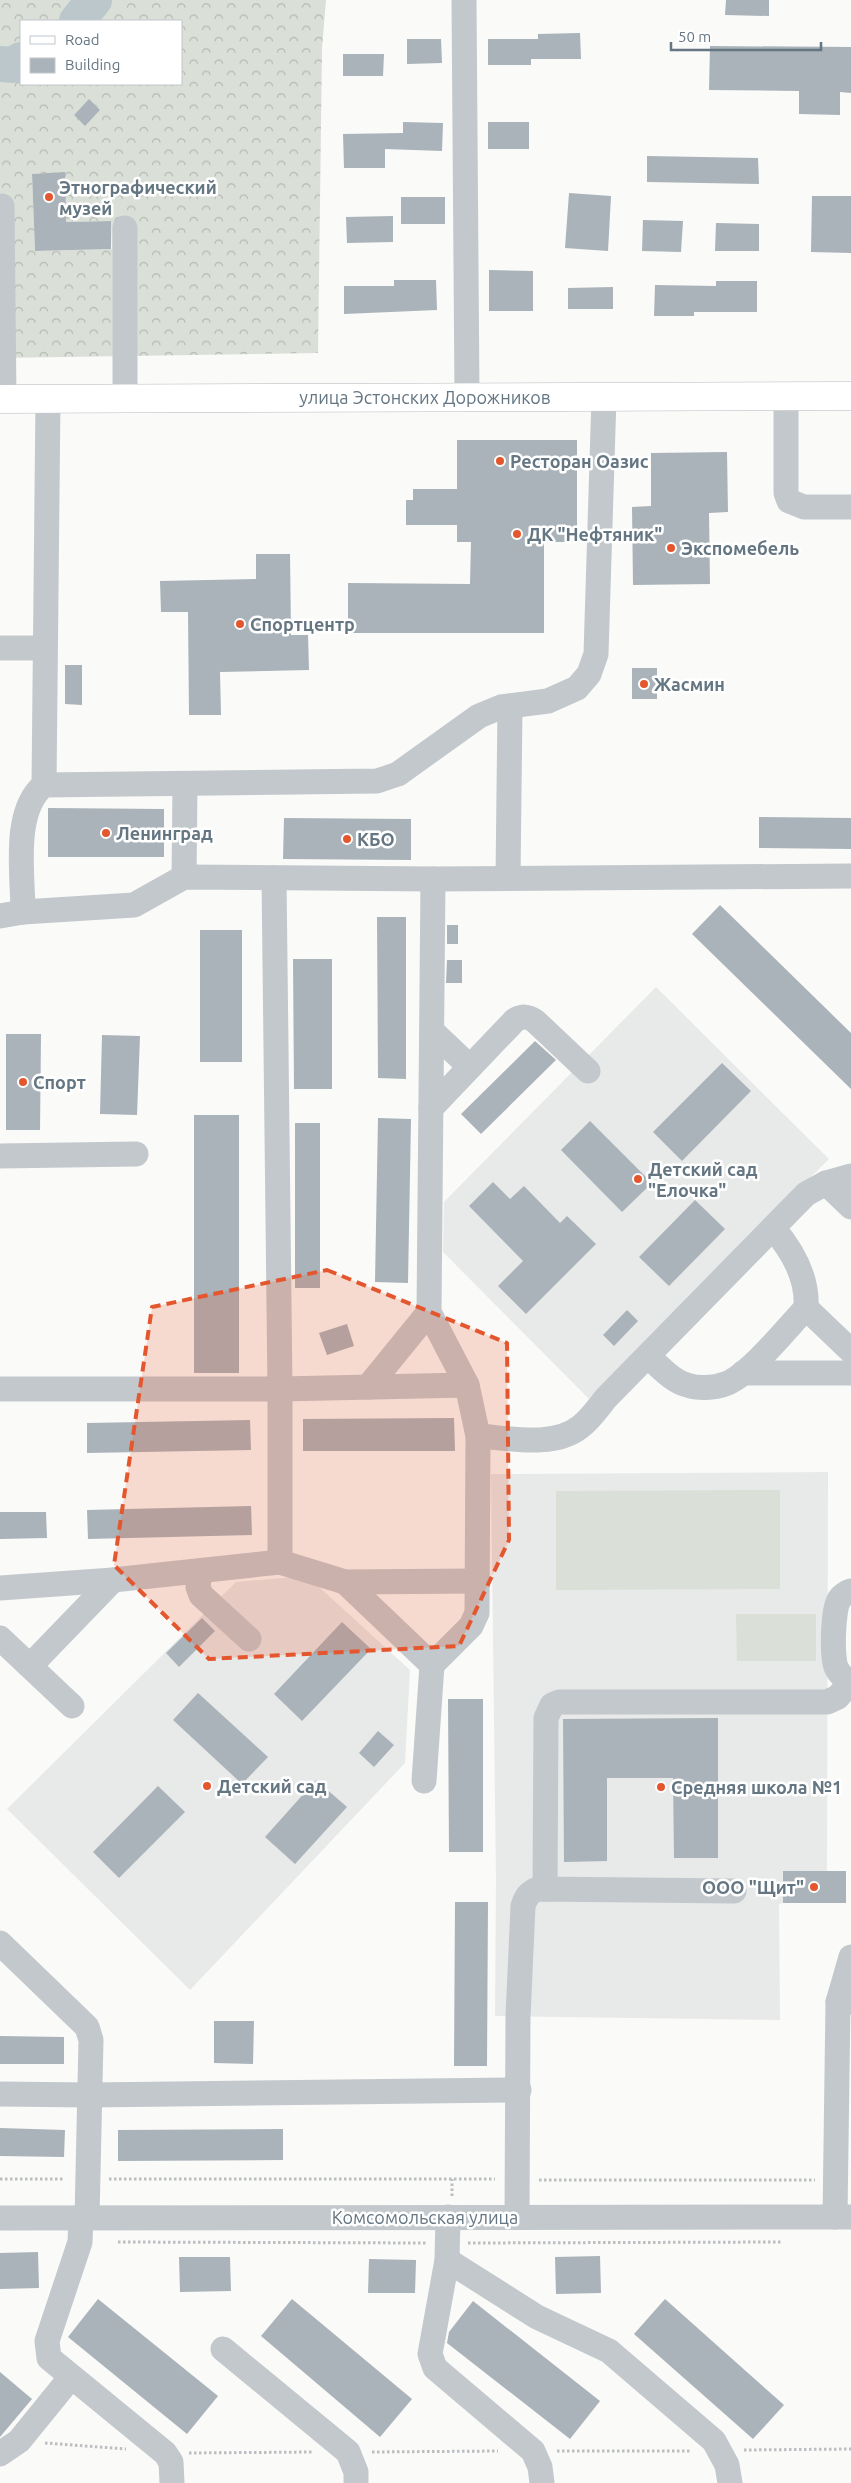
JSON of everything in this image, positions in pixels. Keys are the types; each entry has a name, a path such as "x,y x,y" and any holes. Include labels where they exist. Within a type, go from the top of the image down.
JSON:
{"main road":[{"name":"улица Эстонских Дорожников","path":"2,398 851,396"}],"street":[{"path":"464,0 467,397"},
{"path":"2,206 2,398"},
{"path":"125,228 125,398"},
{"path":"786,396 786,493 789,500 804,507 851,508"},
{"path":"604,397 596,654 589,674 577,688 548,701 510,706 479,716 398,774 377,782 44,785 35,792 23,823 11,914 134,905 184,877 433,879 851,876"},
{"path":"44,785 48,398"},
{"path":"0,648 45,648"},
{"path":"508,878 510,706"},
{"path":"184,785 184,877"},
{"path":"274,878 280,1388 280,1562"},
{"path":"424,1781 432,1665 471,1626 477,1613 478,1436 467,1386 430,1312 433,879"},
{"path":"431,1108 515,1020 528,1016 588,1071"},
{"path":"432,1031 470,1066"},
{"path":"0,1156 136,1154"},
{"path":"478,1436 538,1439 565,1436 580,1428 806,1194 826,1183 851,1176"},
{"path":"826,1183 851,1207"},
{"path":"648,1356 674,1379 687,1385 702,1388 726,1384 743,1373 806,1308 807,1295 794,1258 773,1228"},
{"path":"806,1308 851,1351"},
{"path":"368,1386 430,1312"},
{"path":"743,1373 851,1373"},
{"path":"0,1389 467,1386"},
{"path":"0,1588 113,1580 280,1562 345,1582 477,1582"},
{"path":"200,1571 198,1587 201,1595 249,1639"},
{"path":"30,1666 113,1580"},
{"path":"345,1582 432,1665"},
{"path":"545,1889 546,1718 552,1705 559,1702 827,1702 838,1697 851,1682 844,1678 836,1668 834,1655 836,1608 839,1600 851,1591"},
{"path":"0,1638 72,1706"},
{"path":"517,2217 518,2017 524,1906 532,1891 545,1889 734,1891"},
{"path":"0,1943 87,2027 91,2040 88,2179 84,2218 80,2242 47,2341 46,2350 49,2358 71,2377 166,2453 171,2462 172,2483"},
{"path":"843,2217 836,2180 845,2002 851,1957"},
{"path":"0,2094 90,2095 519,2090"},
{"path":"448,2217 447,2260 430,2354 432,2362 435,2368 533,2451 540,2467 542,2483"},
{"name":"Комсомольская улица","path":"0,2218 843,2217"},
{"path":"447,2260 537,2316 609,2351 714,2441 727,2464 730,2483"},
{"path":"223,2349 348,2452 356,2472 356,2483"},
{"path":"10,2447 71,2377"}],"path":[{"path":"0,2179 836,2180"},
{"path":"10,2447 166,2453 851,2449"}],"highlighted area":[{"path":"327,1270 507,1343 509,1540 459,1646 209,1659 114,1565 152,1307"}],"shaded area":[{"name":"Детский сад \"Елочка\"","path":"656,987 829,1159 589,1399 443,1252 444,1202"},
{"name":"Средняя школа №1","path":"828,1472 827,1871 783,1871 783,1903 779,1904 780,2020 495,2016 496,1880 491,1474"},
{"name":"Детский сад","path":"307,1576 410,1670 405,1763 190,1990 7,1809 236,1582"}],"green space":[{"path":"0,0 326,0 322,48 318,353 0,358","holes":["89,100 100,110 85,125 74,115","64,173 66,222 111,221 112,249 35,251 32,174"]},
{"path":"780,1490 780,1589 556,1590 556,1491"},
{"path":"736,1614 816,1614 816,1661 737,1661"}],"building":[{"path":"726,0 769,0 769,16 725,15"},
{"path":"580,33 581,59 531,59 531,65 488,65 488,39 538,39 538,34"},
{"path":"407,39 441,39 442,63 407,64"},
{"path":"710,46 851,47 851,93 840,92 840,115 799,114 799,91 709,90"},
{"path":"343,54 384,54 383,76 343,76"},
{"path":"89,99 100,110 85,126 74,115"},
{"path":"403,122 443,123 442,151 385,149 385,168 344,168 343,134 403,133"},
{"path":"488,122 529,122 529,149 488,149"},
{"path":"647,156 758,158 759,184 647,182"},
{"name":"Этнографический музей","path":"65,172 66,222 111,221 111,249 35,251 32,174"},
{"path":"569,193 611,196 608,251 565,248"},
{"path":"812,196 851,196 851,253 811,252"},
{"path":"401,197 445,197 445,224 401,224"},
{"path":"393,216 393,242 347,243 346,217"},
{"path":"643,220 683,221 681,252 642,251"},
{"path":"716,223 759,224 759,251 715,251"},
{"path":"489,270 533,271 533,311 489,311"},
{"path":"394,280 436,280 437,310 344,314 344,286 394,286"},
{"path":"716,281 757,281 757,312 694,312 694,316 654,316 655,285 716,286"},
{"path":"613,287 613,309 568,309 568,288"},
{"name":"ДК \"Нефтяник\"","path":"457,440 577,440 577,542 544,542 544,633 348,633 348,583 470,584 471,542 457,542 457,525 406,525 406,500 413,500 413,489 457,489"},
{"name":"Экспомебель","path":"727,452 728,512 709,513 710,584 633,585 632,507 651,506 651,453"},
{"name":"Спортцентр","path":"256,554 290,554 291,635 308,635 309,670 220,672 221,715 189,715 188,612 161,612 160,581 256,579"},
{"path":"65,665 82,665 82,705 65,704"},
{"name":"Жасмин","path":"632,668 657,668 657,699 632,699"},
{"name":"Ленинград","path":"48,808 164,809 164,857 48,857"},
{"path":"759,817 851,818 851,849 759,848"},
{"name":"КБО","path":"284,818 411,819 411,860 283,859"},
{"path":"720,905 851,1033 851,1089 692,934"},
{"path":"377,917 406,917 406,1079 378,1078"},
{"path":"447,925 458,925 458,944 447,944"},
{"path":"200,930 242,930 242,1062 200,1062"},
{"path":"293,959 332,959 332,1089 294,1089"},
{"path":"447,960 462,960 462,983 446,983"},
{"name":"Спорт","path":"6,1034 41,1034 40,1130 6,1130"},
{"path":"102,1035 140,1036 137,1115 100,1114"},
{"path":"535,1041 556,1060 481,1134 461,1114"},
{"path":"722,1063 751,1091 682,1161 653,1132"},
{"path":"194,1115 239,1115 239,1373 194,1373"},
{"path":"378,1118 411,1119 408,1283 375,1282"},
{"path":"590,1121 652,1183 622,1212 561,1150"},
{"path":"295,1123 320,1123 320,1288 295,1288"},
{"path":"493,1182 510,1199 524,1186 560,1223 567,1216 596,1244 526,1314 498,1286 523,1261 469,1206"},
{"path":"695,1200 725,1229 669,1286 639,1257"},
{"path":"627,1310 638,1321 614,1346 603,1335"},
{"path":"347,1324 354,1346 327,1355 319,1333"},
{"path":"454,1418 455,1451 303,1451 303,1419"},
{"path":"250,1420 251,1450 87,1453 87,1423"},
{"path":"251,1506 252,1535 88,1539 87,1510"},
{"path":"0,1512 46,1512 47,1538 0,1539"},
{"path":"202,1618 215,1631 179,1667 166,1653"},
{"path":"342,1622 371,1649 302,1721 274,1694"},
{"path":"198,1693 268,1757 242,1784 173,1720"},
{"path":"448,1699 483,1699 483,1852 449,1852"},
{"path":"718,1718 718,1858 674,1858 673,1778 607,1778 607,1861 564,1862 563,1719"},
{"path":"378,1731 394,1745 374,1767 359,1753"},
{"path":"316,1780 347,1807 295,1864 265,1837"},
{"path":"158,1786 185,1812 119,1878 93,1852"},
{"name":"ООО \"Щит\"","path":"783,1871 846,1871 846,1903 783,1903"},
{"path":"455,1902 488,1902 487,2066 454,2066"},
{"path":"214,2021 254,2021 253,2064 214,2063"},
{"path":"0,2036 64,2037 64,2064 0,2064"},
{"path":"0,2128 65,2130 64,2157 0,2156"},
{"path":"283,2129 283,2160 118,2161 118,2130"},
{"path":"38,2252 39,2288 0,2289 0,2253"},
{"path":"600,2256 601,2293 556,2294 555,2257"},
{"path":"179,2257 230,2257 231,2291 180,2292"},
{"path":"369,2259 416,2260 415,2293 368,2293"},
{"path":"98,2299 218,2396 187,2434 68,2337"},
{"path":"292,2299 412,2399 380,2437 261,2336"},
{"path":"665,2299 784,2405 753,2439 634,2334"},
{"path":"473,2301 600,2401 570,2439 447,2343 449,2332"},
{"path":"0,2372 32,2399 0,2437"}],"waterway":[{"path":"78,20 94,0"},
{"path":"0,64 13,65 20,61"}],"place":[{"name":"Этнографический музей","path":"49,197"},
{"name":"Ресторан Оазис","path":"500,461"},
{"name":"ДК \"Нефтяник\"","path":"517,534"},
{"name":"Экспомебель","path":"671,548"},
{"name":"Спортцентр","path":"240,624"},
{"name":"Жасмин","path":"644,684"},
{"name":"Ленинград","path":"106,833"},
{"name":"КБО","path":"347,839"},
{"name":"Спорт","path":"23,1082"},
{"name":"Детский сад \"Елочка\"","path":"638,1179"},
{"name":"Детский сад","path":"207,1786"},
{"name":"Средняя школа №1","path":"661,1787"},
{"name":"ООО \"Щит\"","path":"814,1887"}]}
